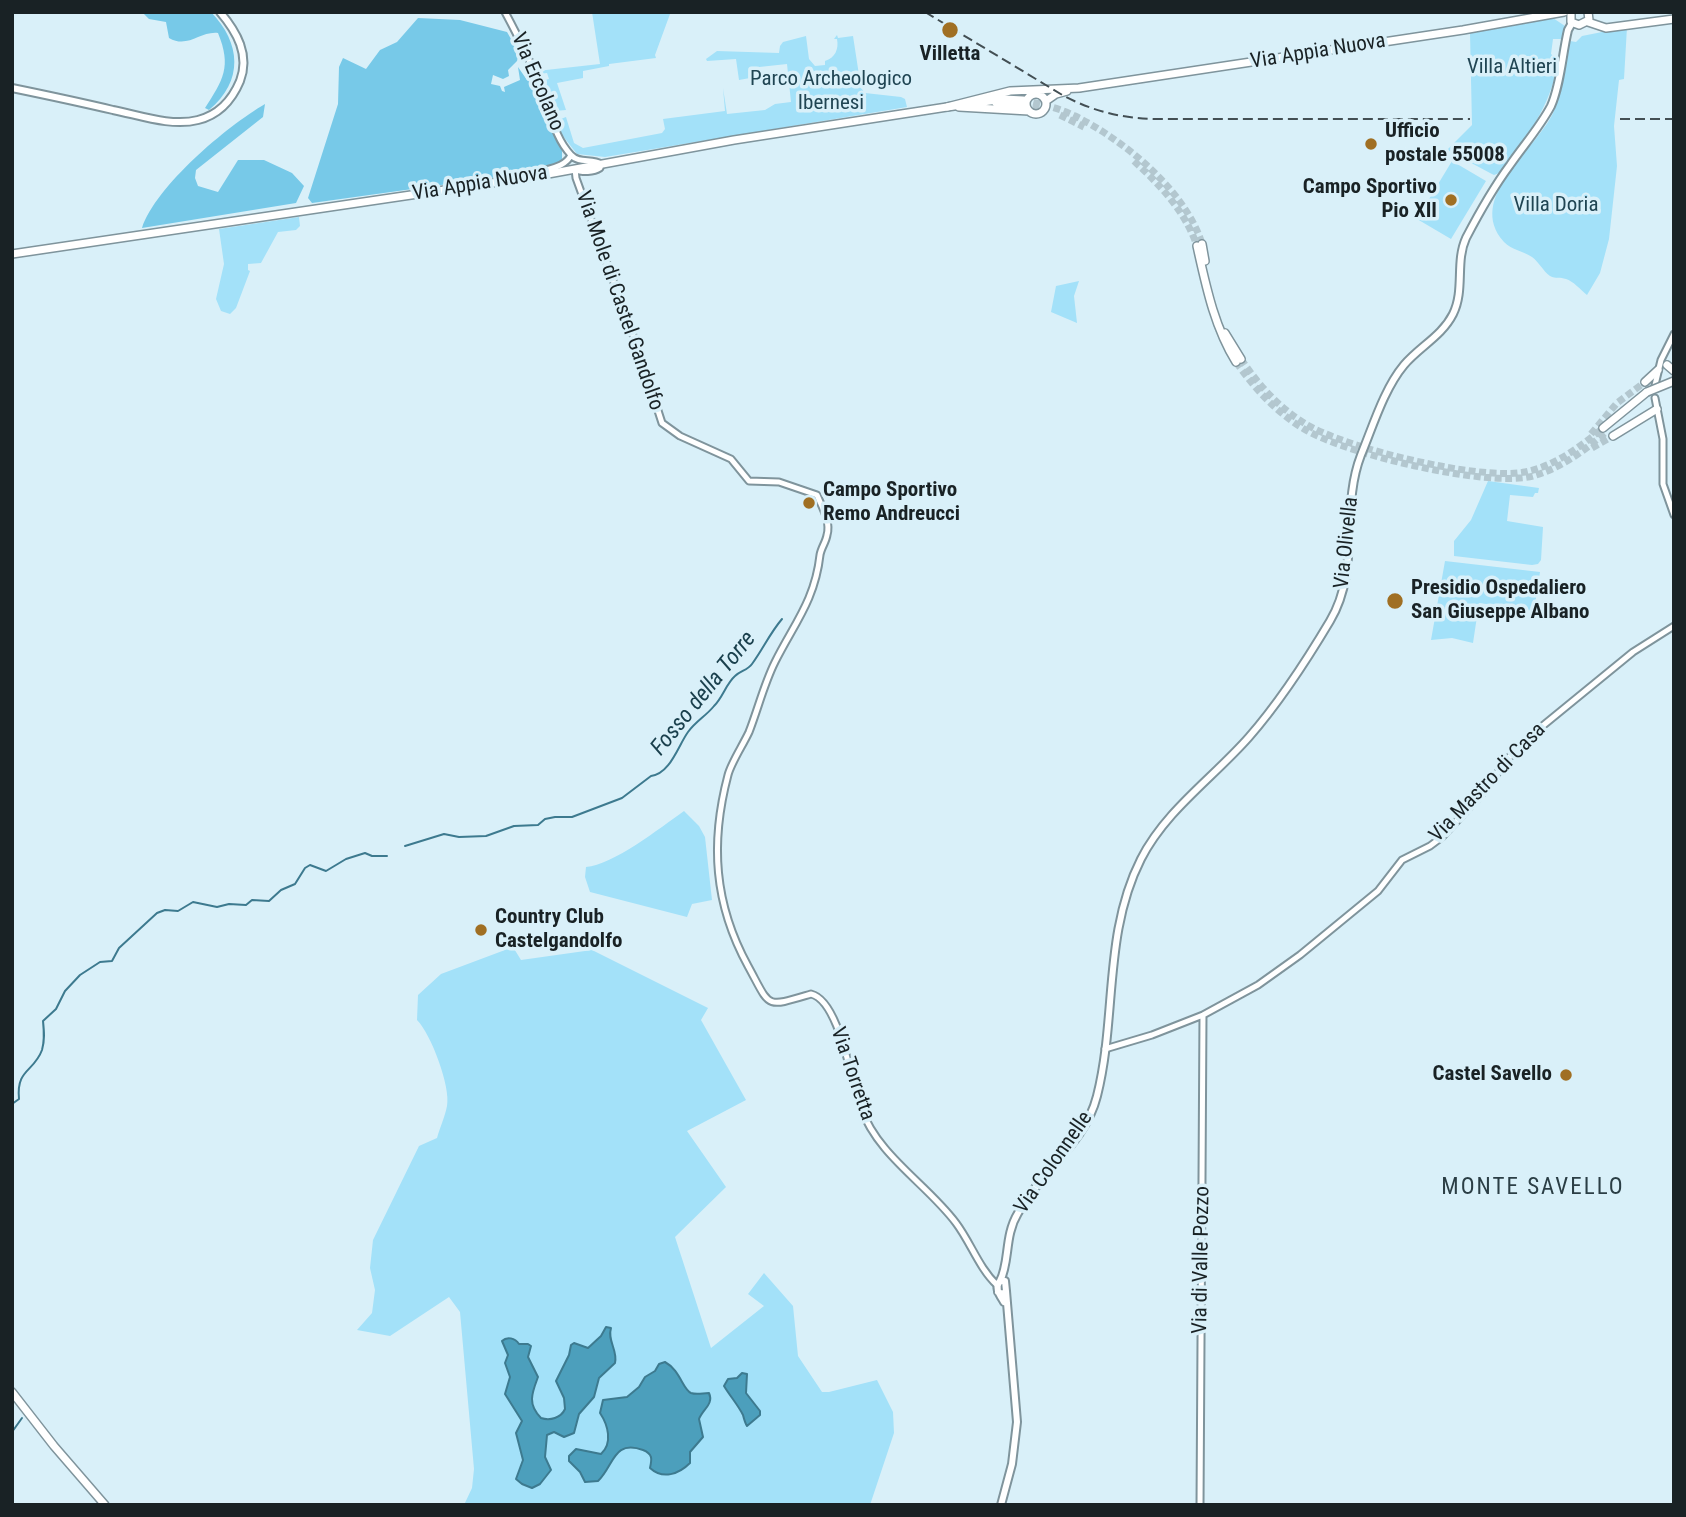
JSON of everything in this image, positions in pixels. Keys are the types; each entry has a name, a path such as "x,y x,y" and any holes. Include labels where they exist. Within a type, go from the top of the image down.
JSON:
{"main road":[{"path":"12,88 160,120 184,122 201,119 227,103 243,71 240,43 220,12"},
{"name":"Via Appia Nuova","path":"1046,101 1058,93 1080,88 1463,30 1564,12"},
{"path":"1572,12 1572,22"},
{"path":"1588,12 1588,22"},
{"path":"1548,13 1572,22 1588,22 1606,28 1674,19"},
{"name":"Via Olivella","path":"1104,1049 1115,937 1121,909 1135,871 1150,842 1169,818 1257,727 1336,610 1348,575 1353,486 1361,455 1397,375 1407,361 1440,332 1453,315 1460,289 1460,261 1465,242 1498,181 1549,109 1557,87 1572,22"},
{"name":"Via Appia Nuova","path":"12,254 526,178 734,140 947,107 1001,93 1080,88"},
{"path":"1025,106 1033,94 1045,89"},
{"path":"947,107 1004,99 1025,106 1035,114 1046,107 1046,101 1041,94 1001,93"},
{"name":"Via Appia Nuova","path":"947,107 1025,106"},
{"path":"1199,245 1213,312 1238,360"},
{"path":"1667,365 1674,371"},
{"path":"1645,382 1658,370"},
{"path":"1657,409 1607,432 1651,395 1674,384"},
{"name":"Via Colonnelle","path":"1002,1505 1014,1456 1017,1422 1001,1284 1008,1237 1016,1216 1030,1194 1077,1138 1093,1109 1104,1049"},
{"path":"12,1392 105,1505"}],"street":[{"name":"Via Ercolano","path":"505,12 539,83 554,126 570,154"},
{"path":"526,178 540,170 564,164 570,154 577,159 597,161 601,164"},
{"name":"Via Mole di Castel Gandolfo","path":"575,169 577,182 662,423 680,436 731,459 749,481 777,481 817,495"},
{"path":"1655,385 1658,370 1674,334"},
{"path":"1651,395 1657,409 1663,439 1663,484 1674,515"},
{"name":"Via Torretta","path":"817,495 828,530 815,586 803,615 775,663 743,747 728,772 716,849 721,890 737,946 763,996 775,1004 811,994 819,998 839,1029 859,1103 870,1127 894,1157 951,1217 985,1272 1001,1284"},
{"name":"Via Mastro di Casa","path":"1104,1049 1152,1035 1203,1015 1258,985 1328,933 1377,892 1402,860 1430,846 1444,835 1478,799 1518,746 1633,652 1674,626"},
{"name":"Via di Valle Pozzo","path":"1200,1505 1203,1015"}],"green space":[{"path":"592,12 670,14 656,58 609,64 583,71 583,78 557,83 566,110 555,111 541,81 549,79 547,73 539,74 537,71 600,64"},
{"name":"Villa Altieri","path":"1553,18 1565,26 1563,39 1553,39 1551,54 1559,61 1555,78 1537,120 1502,172 1494,175 1447,150 1472,125 1470,33"},
{"name":"Villa Doria","path":"1627,27 1624,79 1619,80 1614,126 1617,166 1609,239 1600,273 1587,295 1569,280 1550,276 1532,257 1504,242 1494,225 1493,208 1508,175 1553,113 1570,41 1576,42 1582,36"},
{"name":"Parco Archeologico Ibernesi","path":"837,35 838,38 853,36 861,88 865,93 901,97 905,99 907,107 605,157 577,154 555,126 558,120 566,117 574,143 583,148 662,133 665,129 663,119 725,111 723,88 727,114 765,110 775,104 791,102 787,64 750,68 750,78 739,80 736,59 706,59 717,51 779,53 783,42 806,36 809,59 815,66 825,65 825,61 836,53 837,39 834,39"},
{"name":"Campo Sportivo Pio XII","path":"1452,161 1486,181 1451,239 1417,219"},
{"path":"299,217 300,226 296,230 278,232 261,263 248,264 250,271 236,308 230,314 221,311 216,299 224,264 219,229"},
{"path":"1079,281 1074,296 1077,323 1051,312 1056,286"},
{"path":"1488,481 1539,488 1533,497 1510,495 1507,521 1543,527 1541,560 1538,564 1454,556 1454,541 1471,520"},
{"path":"1445,561 1540,572 1534,611 1479,603 1473,643 1452,638 1431,640"},
{"path":"684,811 699,826 705,837 712,900 692,904 687,917 590,892 585,877 586,867 623,853"},
{"path":"513,947 521,960 592,950 708,1008 701,1020 746,1100 687,1131 726,1187 675,1237 711,1348 764,1306 748,1294 764,1273 793,1306 798,1356 822,1392 877,1380 893,1412 894,1433 870,1505 464,1505 472,1488 474,1469 460,1312 449,1297 390,1336 357,1330 372,1313 375,1290 370,1268 373,1240 419,1146 437,1138 447,1106 446,1087 439,1061 417,1020 418,995 441,974"}],"shaded area":[{"path":"142,12 211,12 221,24 233,49 233,74 220,99 209,110 205,108 224,73 224,55 218,33 205,34 188,41 176,41 169,38 166,22 149,19"},
{"path":"418,18 460,20 507,32 519,53 517,61 508,70 509,76 503,79 493,75 491,84 500,86 505,92 504,87 520,80 518,67 527,80 534,79 549,125 562,150 562,161 527,173 312,203 308,198 338,104 339,67 343,58 366,69 380,50 397,42"},
{"path":"265,104 263,117 196,170 195,178 198,186 218,192 238,160 264,160 292,173 304,186 296,203 142,228 162,194 177,176 213,142"},
{"path":"606,1327 611,1328 615,1363 599,1378 594,1397 579,1414 574,1433 564,1437 554,1432 547,1435 545,1457 551,1470 540,1484 532,1488 522,1484 516,1479 523,1460 516,1433 522,1421 505,1394 510,1377 505,1363 508,1355 502,1341 511,1338 519,1344 531,1346 528,1357 538,1377 532,1403 541,1418 551,1419 561,1415 565,1409 564,1398 556,1381 571,1345 574,1343 588,1348"},
{"path":"665,1362 688,1391 696,1394 709,1393 710,1397 699,1419 703,1437 690,1452 690,1463 676,1473 660,1474 650,1468 649,1453 626,1448 615,1456 598,1481 585,1482 569,1461 569,1456 576,1449 601,1454 605,1450 608,1434 600,1413 603,1400 627,1397 659,1364"},
{"path":"742,1373 747,1374 746,1393 760,1411 760,1415 747,1426 741,1411 724,1386 728,1379 737,1378"}],"waterway":[{"name":"Fosso della Torre","path":"405,846 444,834 459,837 486,836 514,826 538,825 545,819 572,817 622,798 668,765 688,732 708,713 732,679 750,666 782,619"},
{"name":"Fosso della Torre","path":"12,1104 19,1099 23,1076 42,1050 43,1021 56,1009 65,991 80,975 100,962 112,961 119,948 157,913 165,910 178,911 193,902 217,907 229,904 246,905 252,900 269,901 281,890 295,884 310,865 326,871 346,859 365,853 387,856"},
{"path":"12,1432 22,1418"}],"tunnel":[{"path":"1023,100 1075,116 1132,153 1151,169 1182,205 1202,244"},
{"path":"1022,106 1042,109"},
{"path":"1060,115 1084,127"},
{"path":"1134,161 1171,200 1186,221 1197,246"},
{"path":"1241,359 1269,394 1304,423 1323,433 1379,452 1446,467 1504,474 1525,472 1557,460 1603,428"},
{"path":"1236,362 1267,399 1304,429 1351,449 1452,473 1484,477 1533,476 1572,458 1606,432"},
{"path":"1591,434 1617,403 1645,382"},
{"path":"1592,448 1613,436"}],"railway":[{"path":"925,12 1064,96 1122,116 1160,119 1470,119"},
{"path":"1620,119 1674,119"}],"place":[{"name":"Villetta","path":"950,30"},
{"name":"Ufficio postale 55008","path":"1371,144"},
{"name":"Campo Sportivo Pio XII","path":"1451,200"},
{"name":"Campo Sportivo Remo Andreucci","path":"809,503"},
{"name":"Presidio Ospedaliero San Giuseppe Albano","path":"1395,601"},
{"name":"Country Club Castelgandolfo","path":"481,930"},
{"name":"Castel Savello","path":"1566,1075"}],"district":[{"name":"MONTE SAVELLO","path":"1533,1188"}]}
